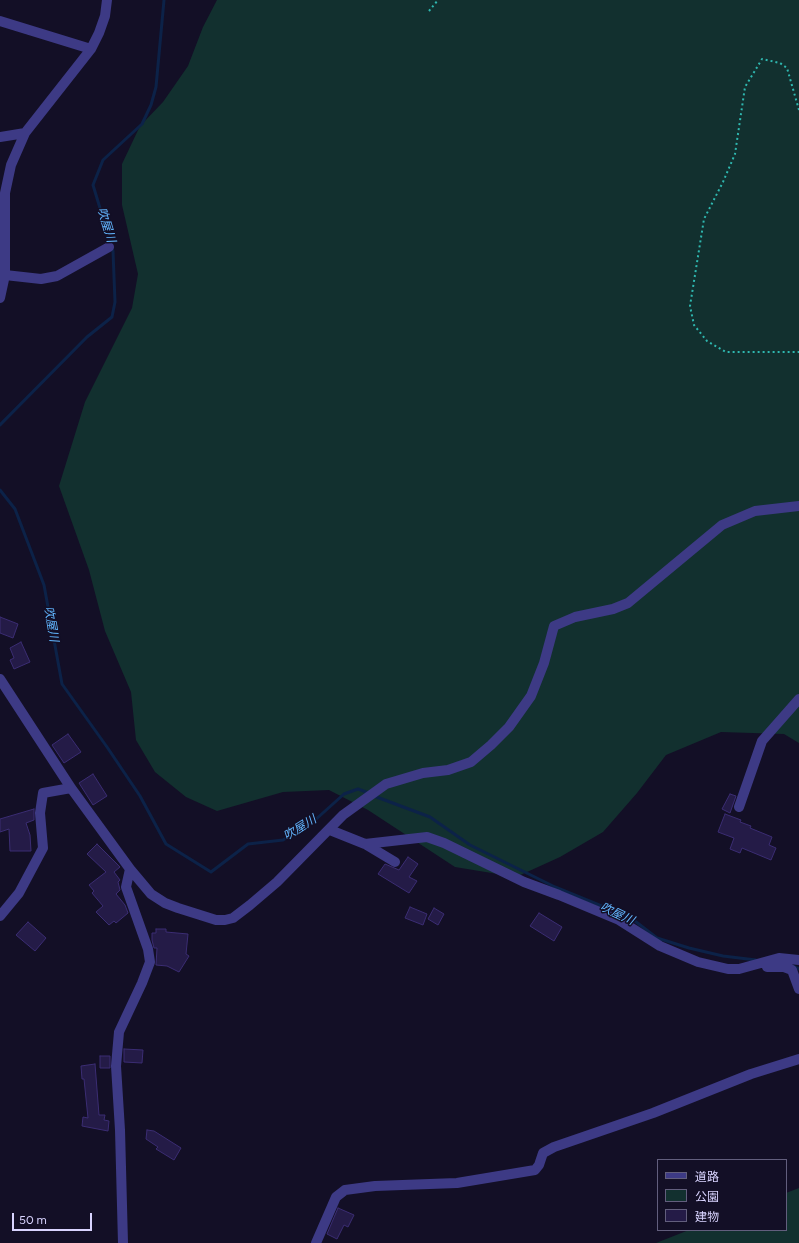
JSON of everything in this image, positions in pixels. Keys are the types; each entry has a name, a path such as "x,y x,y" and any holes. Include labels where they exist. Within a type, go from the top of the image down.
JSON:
{"street":[{"path":"0,298 5,275 5,193 11,165 25,133 91,49 106,16 107,0"},
{"path":"0,21 91,49"},
{"path":"0,137 25,133"},
{"path":"5,275 41,279 57,276 109,247"},
{"path":"0,679 71,788 130,869 151,894 165,903 216,920 225,920 233,918 277,882 330,830 343,815 386,784 423,773 448,770 471,762 491,745 509,727 531,696 544,663 554,626 575,617 614,609 628,603 722,525 755,511 799,506"},
{"path":"739,807 762,741 799,699"},
{"path":"0,916 19,893 43,848 40,813 43,793 71,788"},
{"path":"330,830 365,844 395,862"},
{"path":"365,844 426,837 444,843 524,882 614,918 660,946 698,962 728,969 739,969 780,958 799,960"},
{"path":"123,1243 120,1130 116,1066 119,1032 150,962 148,949 126,887 130,869"},
{"path":"767,967 784,967 792,970 799,989"},
{"path":"316,1243 336,1197 345,1190 375,1186 457,1183 535,1170 539,1165 543,1153 554,1147 653,1113 751,1074 799,1059"}],"path":[{"path":"429,11 438,0"},
{"path":"799,110 787,68 780,63 762,59 745,87 735,154 723,182 704,219 690,306 694,325 707,341 726,352 799,352"}],"green space":[{"path":"217,0 799,0 799,743 784,734 721,732 666,755 637,793 603,832 560,857 516,877 455,867 368,810 329,790 283,792 217,811 186,797 155,772 136,740 131,692 105,631 89,570 59,486 85,402 132,308 138,274 122,205 122,164 140,126 163,102 188,66 203,27"},
{"path":"799,1188 799,1243 656,1243 686,1231 787,1231 787,1193"}],"building":[{"path":"0,617 18,624 13,638 0,633"},
{"path":"21,642 30,662 14,669 10,660 14,658 10,648"},
{"path":"68,734 81,752 64,763 52,745"},
{"path":"93,774 107,796 93,805 79,783"},
{"path":"730,794 736,796 730,813 722,809"},
{"path":"34,809 34,820 26,823 30,835 31,851 10,851 9,829 0,832 0,819"},
{"path":"725,814 741,820 740,822 751,826 750,828 772,837 769,845 776,848 771,860 742,848 740,853 730,849 734,838 718,832"},
{"path":"97,844 120,867 114,872 120,880 118,882 120,890 116,894 125,905 128,913 116,923 114,921 109,925 96,912 103,906 92,893 94,891 89,885 106,872 87,854"},
{"path":"408,857 418,864 409,877 417,881 409,893 378,874 385,864 399,870"},
{"path":"410,907 427,914 423,925 405,918"},
{"path":"434,908 444,914 438,925 428,919"},
{"path":"539,913 562,927 554,941 530,926"},
{"path":"28,922 46,938 35,951 16,935"},
{"path":"156,929 166,929 166,932 188,934 186,954 189,956 179,972 167,966 156,965 157,948 154,948 152,933 156,933"},
{"path":"124,1049 143,1050 142,1063 124,1062"},
{"path":"100,1056 110,1056 110,1068 100,1068"},
{"path":"95,1064 99,1115 105,1115 104,1120 109,1121 108,1131 82,1126 83,1117 88,1118 84,1079 82,1079 81,1066"},
{"path":"147,1130 154,1131 181,1148 174,1160 156,1149 158,1147 146,1139"},
{"path":"338,1208 354,1215 348,1227 344,1225 337,1239 327,1234"}],"waterway":[{"name":"吹屋川","path":"0,425 87,337 112,317 115,302 113,251 93,185 103,160 142,124 151,105 156,87 164,0"},
{"name":"吹屋川","path":"0,490 15,509 44,585 62,684 140,796 166,844 211,872 248,844 283,840 314,821 344,794 358,789 369,793"},
{"name":"吹屋川","path":"374,796 430,817 470,845 555,887 631,918 657,938 689,948 723,956 756,960"},
{"name":"吹屋川","path":"793,966 799,969"}]}
